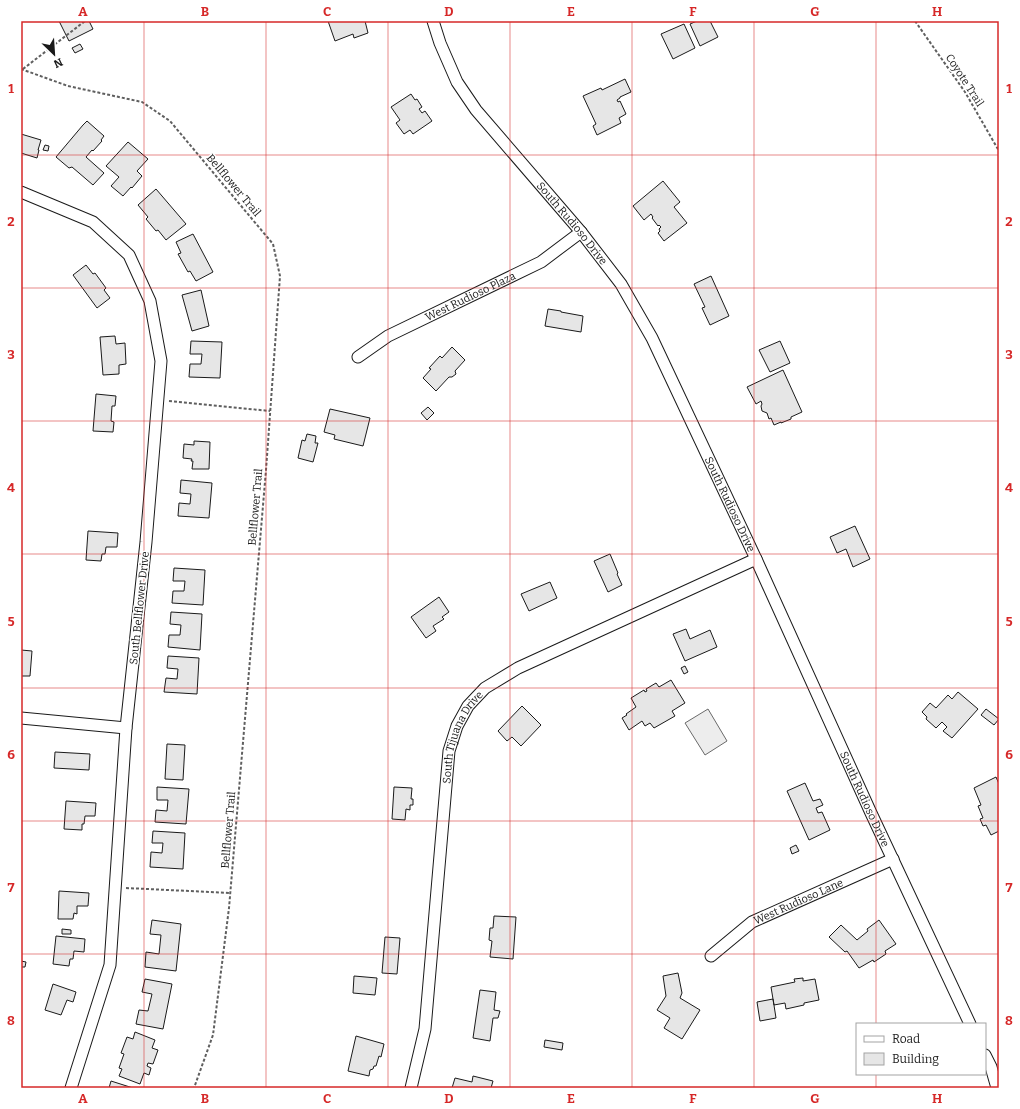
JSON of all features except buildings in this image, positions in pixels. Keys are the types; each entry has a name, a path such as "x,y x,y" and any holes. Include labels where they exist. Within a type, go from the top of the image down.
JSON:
{"street":[{"name":"South Rudioso Drive","path":"433,21 440,44 457,82 476,110 581,232 621,284 652,338 756,559 970,1023"},
{"name":"South Bellflower Drive","path":"21,192 93,222 129,255 150,301 161,361 146,542 126,728 110,965 71,1088"},
{"name":"West Rudioso Plaza","path":"358,357 388,336 541,262 581,232"},
{"name":"South Tijuana Drive","path":"411,1088 425,1029 449,751 458,726 468,706 485,688 518,668 756,559"},
{"path":"21,718 126,728"},
{"name":"West Rudioso Lane","path":"711,956 752,922 893,859"},
{"path":"986,1057 997,1088"}],"path":[{"path":"22,70 85,21"},
{"name":"Coyote Trail","path":"915,21 965,92 999,151"},
{"name":"Bellflower Trail","path":"22,70 68,86 142,102 170,121 273,244 280,276 231,893 213,1035 194,1088"},
{"path":"158,400 270,411"},
{"path":"115,887 231,893"}],"shaded area":[{"path":"708,709 727,741 705,755 685,723"}]}
